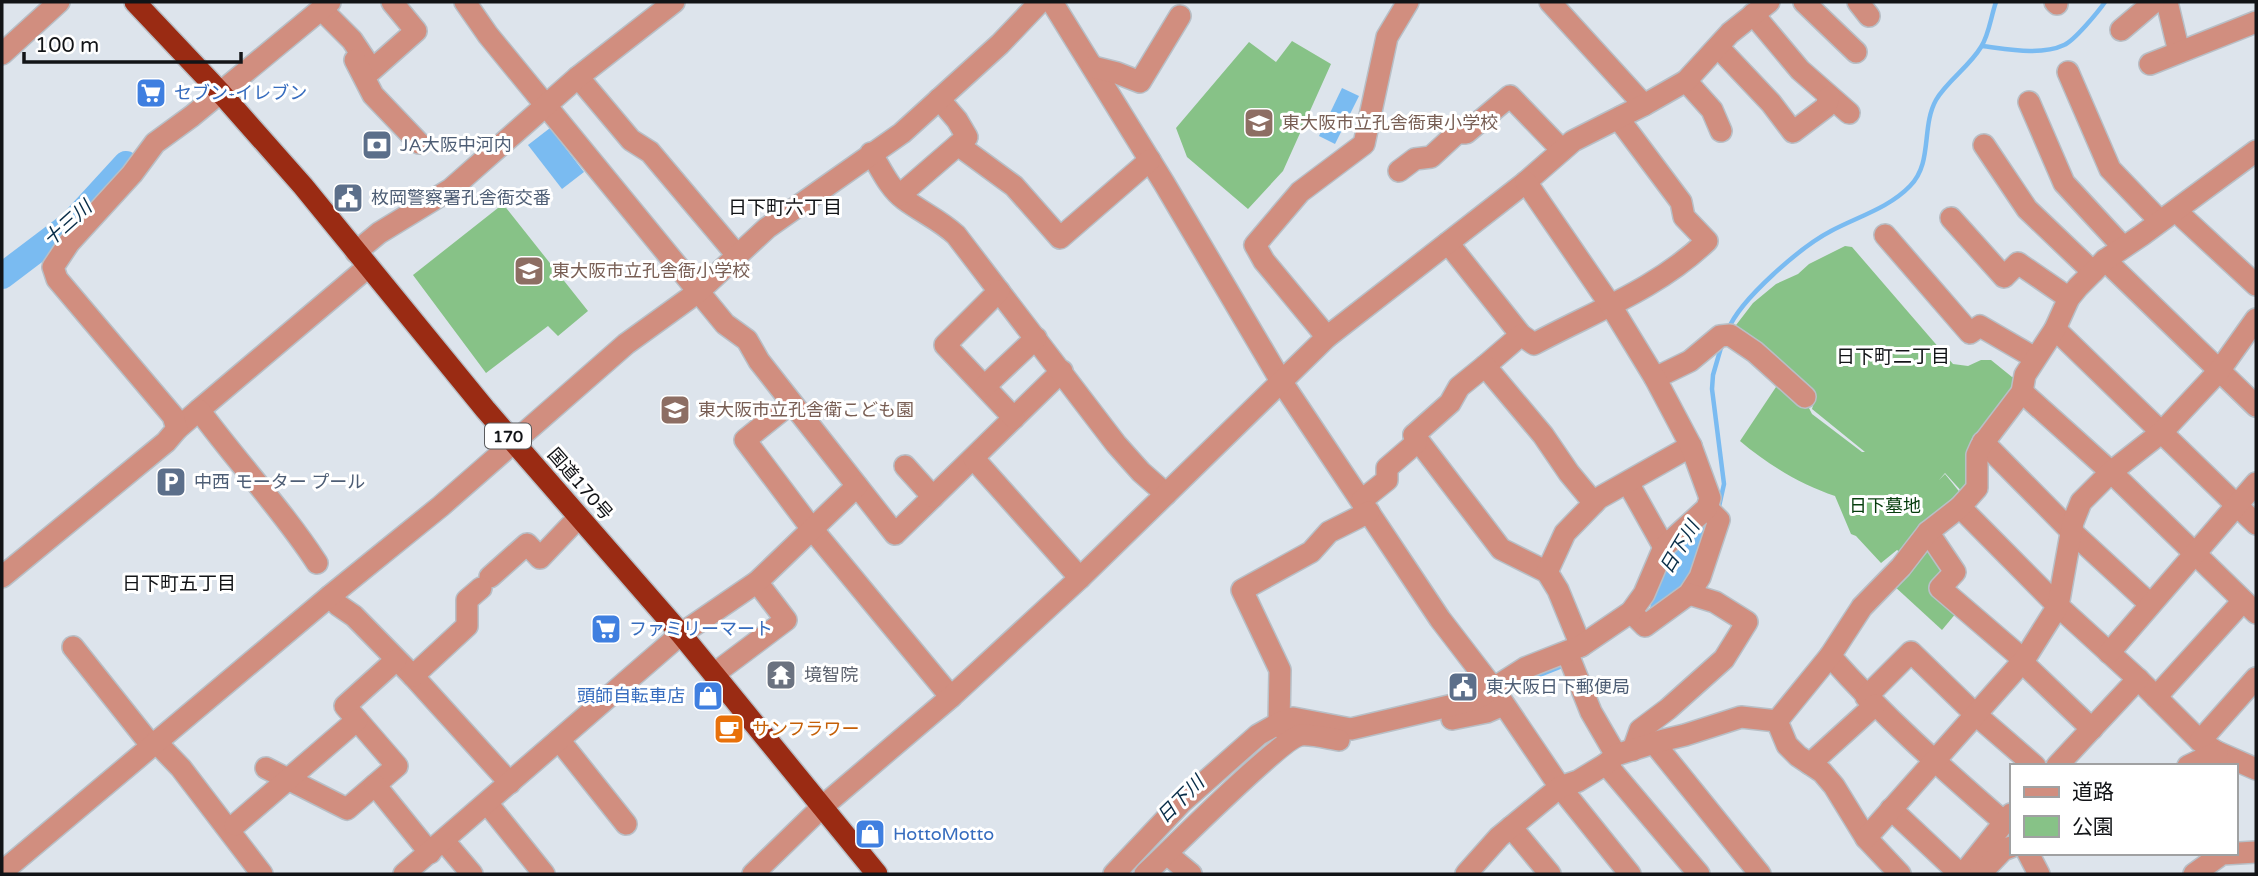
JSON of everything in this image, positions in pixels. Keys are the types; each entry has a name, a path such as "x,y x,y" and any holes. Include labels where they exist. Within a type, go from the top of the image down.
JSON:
{"highway":[{"name":"国道170号","path":"135,2 303,186 514,442 681,634 877,874"}],"street":[{"path":"6,40 59,2"},
{"path":"321,9 352,40 372,70 416,31 392,2"},
{"path":"465,2 488,35 698,292 725,324 747,340 759,361 791,403 895,534 1062,371"},
{"path":"5,566 166,442 362,260 379,233 451,189 578,77 674,2"},
{"path":"2,872 153,743 441,506 626,344 698,292 767,228 902,133 1000,44 1040,2"},
{"path":"1052,2 1150,160 1281,381 1440,619 1560,787 1630,874"},
{"path":"1327,337 1264,261 1255,245 1300,192 1364,144 1387,37 1408,2"},
{"path":"1550,2 1644,105"},
{"path":"1804,2 1831,41 1856,52"},
{"path":"2121,30 2154,2"},
{"path":"2167,2 2179,52"},
{"path":"754,874 822,807 951,697 1080,578 1327,337 1526,182 1573,141 1686,80 1730,33 1761,8 1800,70 1793,76 1823,105 1849,113"},
{"path":"177,429 173,416 57,279 53,267 69,243 132,174 155,143 321,9"},
{"path":"321,9 355,60 373,95 419,143"},
{"path":"1093,67 1140,82 1180,16"},
{"path":"2150,64 2256,22"},
{"path":"1718,47 1771,103 1793,132 1823,105"},
{"path":"2068,72 2110,169 2256,285"},
{"path":"578,77 631,140 650,152 737,255"},
{"path":"1686,80 1712,110 1721,131"},
{"path":"1399,171 1415,159 1432,157 1457,133 1466,133 1510,96 1562,150"},
{"path":"900,195 967,137 939,99"},
{"path":"2029,102 2064,183 2123,247"},
{"path":"1448,243 1521,335 1534,344 1628,298 1671,271 1707,242 1684,217 1681,202 1624,126 1621,117"},
{"path":"958,145 1014,186 1060,238 1150,160"},
{"path":"1983,145 2027,209 2099,266 2256,406"},
{"path":"872,153 900,195 942,222 956,235 1116,444 1141,472 1166,494"},
{"path":"1777,721 1830,656 1854,617 1901,567 1928,531 1960,507 1977,488 1977,455 1983,442 2022,392 2025,374 2055,329 2069,298 2099,266 2123,247 2254,157"},
{"path":"1526,182 1611,306 1655,379 1691,446 1710,498 1712,513 1719,520 1700,578 1689,594 1645,626 1636,617"},
{"path":"1951,218 2004,277 2018,263 2069,298"},
{"path":"1885,235 1970,334 1980,326 2035,358"},
{"path":"999,291 946,345 1014,418"},
{"path":"1866,838 2023,661 2058,606 2071,531 2081,502 2110,472 2162,432 2219,371 2256,319"},
{"path":"2055,329 2256,524"},
{"path":"1414,435 1450,403 1459,387 1521,335"},
{"path":"1655,379 1690,361 1725,336 1755,352 1805,397"},
{"path":"985,386 1036,338"},
{"path":"1485,366 1543,435 1594,503"},
{"path":"2022,392 2110,472 2250,607 2156,697"},
{"path":"791,403 745,440 812,529 951,697"},
{"path":"199,410 233,457 297,533 317,563"},
{"path":"1286,732 1280,670 1242,590 1311,552 1329,532 1365,506 1387,480 1387,467 1416,443 1414,435"},
{"path":"1414,435 1501,549 1547,572 1558,590 1573,656 1591,712 1627,753 1760,874"},
{"path":"1983,442 2071,531 2150,604"},
{"path":"1547,572 1564,533 1599,498 1691,446"},
{"path":"974,459 1080,578"},
{"path":"905,466 933,497"},
{"path":"1628,483 1664,547"},
{"path":"2109,653 2256,483"},
{"path":"424,861 681,634 757,582 857,486"},
{"path":"1960,507 2058,606 2208,747 2256,769"},
{"path":"1286,732 1293,718 1351,729 1478,698 1498,697 1525,668 1573,656 1636,617 1664,547 1712,513"},
{"path":"413,676 467,626 467,600 527,544 540,558 579,517"},
{"path":"1928,531 1955,572 1940,589 2023,661 2092,729"},
{"path":"713,674 786,620 757,582"},
{"path":"1627,753 1640,730 1724,659 1747,622 1715,602 1689,594"},
{"path":"330,596 354,615 413,676 510,783"},
{"path":"73,647 153,743 189,778 262,874"},
{"path":"1810,764 1870,701 1911,652 1975,714 2033,764"},
{"path":"1830,656 1870,701 1934,761 2008,818 1961,874 1891,809"},
{"path":"266,768 347,809 397,766 345,706 396,660"},
{"path":"2190,764 2208,747 2256,678"},
{"path":"2059,764 2138,680"},
{"path":"1466,874 1499,837 1560,787 1578,781 1627,753 1741,717 1777,721"},
{"path":"235,825 357,720"},
{"path":"1777,721 1787,744 1822,772 1834,786 1866,838 1900,874"},
{"path":"1191,874 1137,864 1182,802 1237,752 1258,735 1286,732"},
{"path":"559,740 626,824"},
{"path":"1627,753 1699,874"},
{"path":"375,785 424,861 472,874"},
{"path":"487,803 544,874"},
{"path":"1511,827 1550,874"},
{"path":"1980,874 2003,850 2010,847"},
{"path":"2194,874 2256,852"},
{"path":"2029,855 2039,874"}],"green space":[{"path":"1292,41 1331,64 1283,171 1248,209 1187,157 1176,128 1249,42 1276,62"},
{"path":"503,204 588,311 558,336 548,326 486,373 413,275"},
{"name":"日下墓地","path":"1845,246 1852,247 1953,364 1968,366 1981,360 1991,360 2012,377 2019,375 1964,494 1945,473 1939,480 1945,474 1962,495 1903,554 1897,550 1881,563 1851,534 1835,496 1785,473 1740,441 1778,384 1806,402 1812,414 1865,452 1812,409 1814,402 1733,329 1753,303 1776,284"},
{"path":"1926,541 1948,570 1957,612 1942,630 1893,585"}],"water":[{"path":"1342,88 1359,96 1335,144 1319,136"},
{"path":"550,128 584,172 562,189 528,145"},
{"path":"1709,524 1692,577 1658,609 1649,612 1662,572 1676,546 1696,528"}],"waterway":[{"name":"日下川","path":"1728,330 1758,289 1804,248 1831,231 1883,206 1910,186 1922,167 1929,122 1936,100 1981,47 1996,2"},
{"path":"1982,46 2024,51 2045,50 2064,45 2074,38 2105,2"},
{"name":"十三川","path":"2,276 71,224 126,164"},
{"name":"日下川","path":"1718,511 1724,484 1712,389 1722,344"},
{"name":"日下川","path":"1504,694 1565,665"}],"place":[{"name":"セブン-イレブン","path":"151,93"},
{"name":"東大阪市立孔舎衙東小学校","path":"1259,123"},
{"name":"JA大阪中河内","path":"377,145"},
{"name":"枚岡警察署孔舎衙交番","path":"348,198"},
{"name":"東大阪市立孔舎衙小学校","path":"529,271"},
{"name":"東大阪市立孔舎衛こども園","path":"675,410"},
{"name":"中西 モーター プール","path":"171,482"},
{"name":"ファミリーマート","path":"606,629"},
{"name":"境智院","path":"781,675"},
{"name":"東大阪日下郵便局","path":"1463,687"},
{"name":"頭師自転車店","path":"708,696"},
{"name":"サンフラワー","path":"729,729"},
{"name":"HottoMotto","path":"870,834"}],"district":[{"name":"日下町六丁目","path":"785,207"},
{"name":"日下町二丁目","path":"1893,356"},
{"name":"日下町五丁目","path":"179,583"}]}
